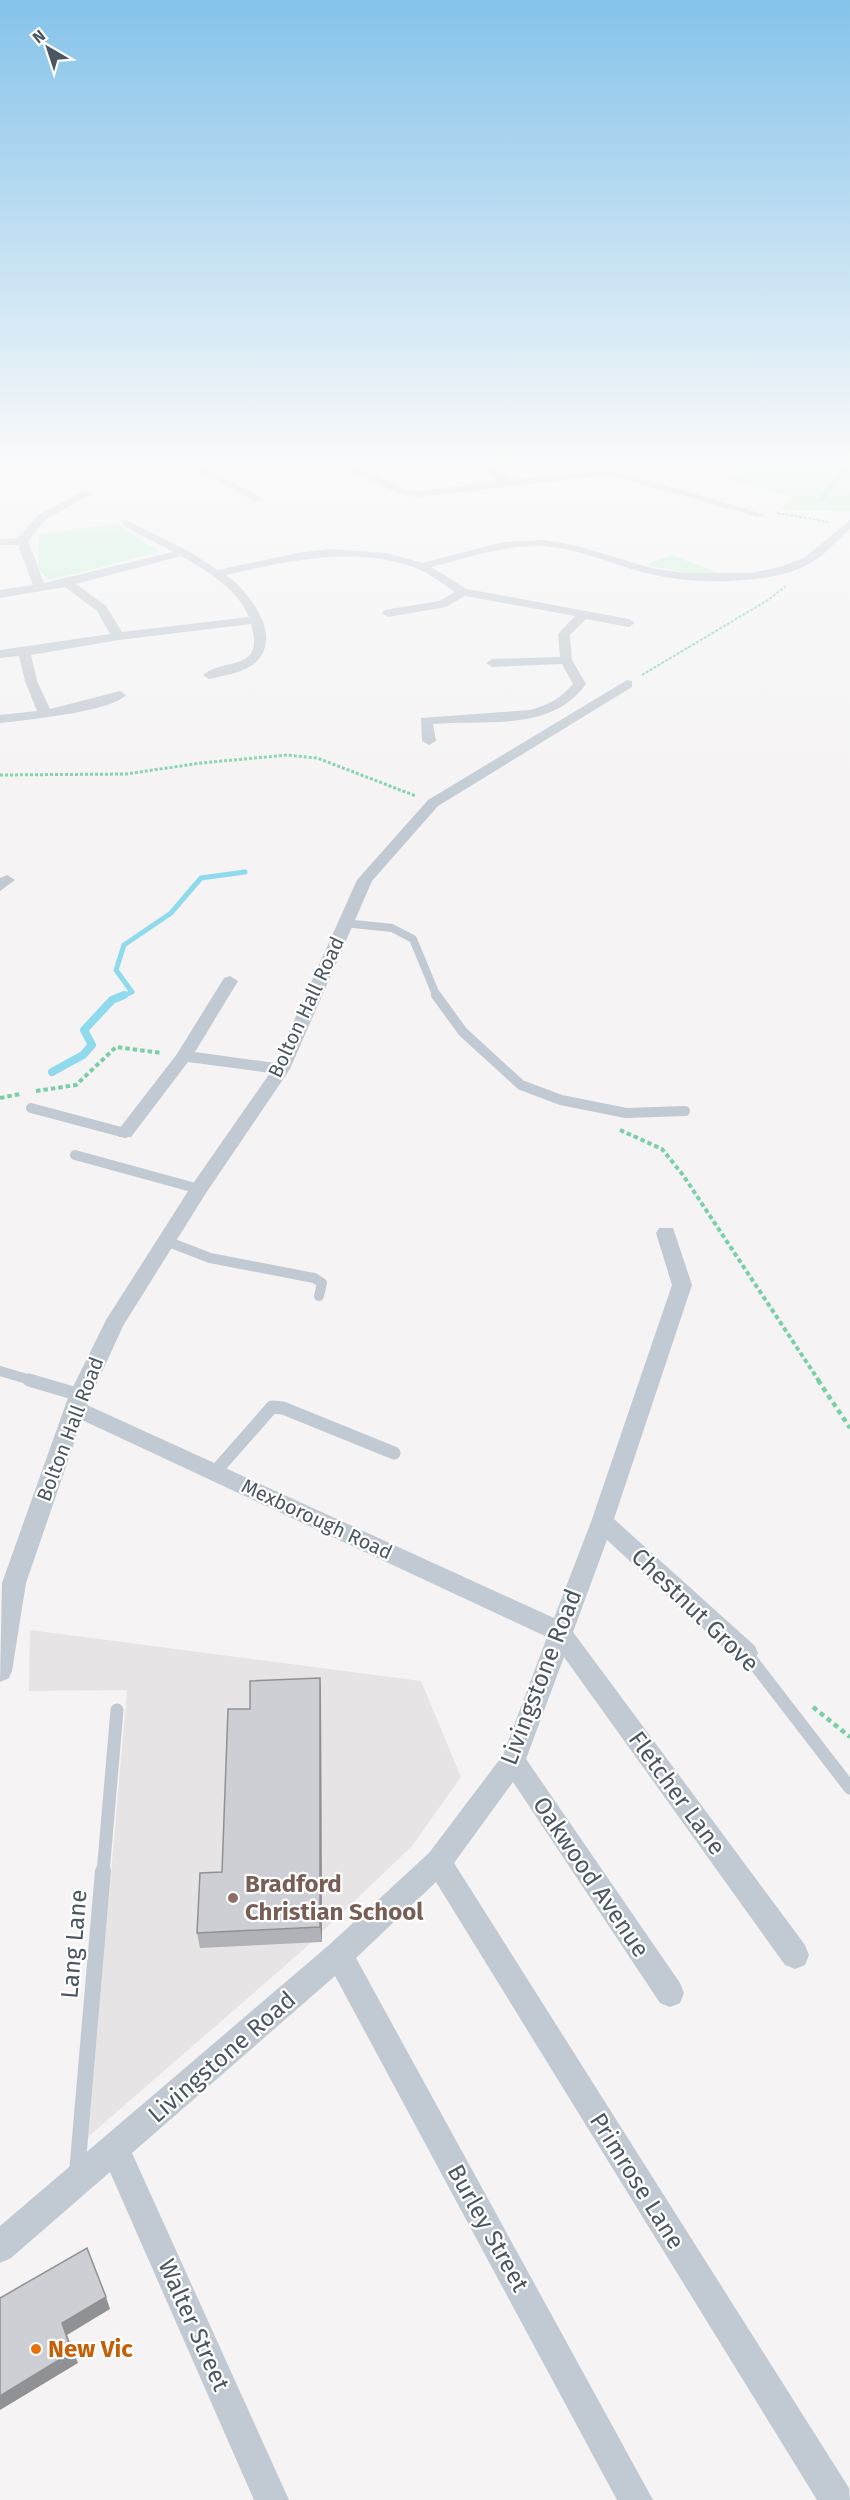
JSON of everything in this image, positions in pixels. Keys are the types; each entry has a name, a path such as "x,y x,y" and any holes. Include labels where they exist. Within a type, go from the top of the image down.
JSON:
{"street":[{"path":"36,577 40,588"},
{"path":"0,594 92,577"},
{"path":"209,675 237,668 255,658 261,641 258,619 240,592 222,577"},
{"path":"439,577 464,592 629,623"},
{"path":"67,583 102,609 118,636"},
{"path":"388,613 442,604 464,592"},
{"path":"429,741 426,721 446,718 527,716 557,706 575,693 580,684 566,660 564,634 584,614"},
{"path":"0,654 24,653 118,636 207,628 258,619"},
{"path":"24,653 31,681 45,713"},
{"path":"492,663 566,660"},
{"name":"Bolton Hall Road","path":"0,1671 7,1583 77,1401 113,1325 199,1189 281,1069 365,880 433,803 627,684"},
{"path":"0,719 98,703 120,695"},
{"path":"125,1133 184,1056 230,981"},
{"path":"184,1056 281,1069"},
{"name":"Livingstone Road","path":"0,2247 339,1955 438,1862 513,1761 559,1631 602,1522 682,1285 666,1233"},
{"name":"Mexborough Road","path":"77,1401 215,1472 559,1631"},
{"name":"Chestnut Grove","path":"602,1522 746,1653"},
{"name":"Fletcher Lane","path":"559,1631 795,1955"},
{"name":"Oakwood Avenue","path":"513,1761 670,1993"},
{"name":"Primrose Lane","path":"438,1862 837,2500"},
{"name":"Burley Street","path":"339,1955 636,2500"},
{"name":"Walter Street","path":"115,2149 272,2500"}],"lane":[{"path":"344,923 392,928 413,939 436,996 463,1032 521,1085 561,1100 626,1113 684,1112"},
{"path":"31,1108 125,1133"},
{"path":"75,1155 199,1189"},
{"path":"166,1241 210,1258 314,1278 322,1283 319,1296"},
{"path":"0,1371 77,1401"},
{"path":"215,1472 272,1407 283,1408 394,1453"},
{"name":"Chestnut Grove","path":"746,1653 850,1788"},
{"name":"Lang Lane","path":"76,2182 117,1710"}],"path":[{"path":"627,684 768,600 794,580"},
{"path":"0,776 126,774 287,754 317,758 433,803"},
{"path":"35,1092 76,1085 116,1047 184,1056"},
{"path":"0,1098 24,1093"},
{"path":"583,1104 604,1123 662,1149 684,1175 850,1428"}],"shaded area":[{"name":"Bradford Christian School","path":"30,1630 421,1681 461,1777 412,1846 303,1950 88,2137 127,1690 29,1691"}],"green space":[{"path":"46,577 63,577 50,580"}],"building":[{"path":"320,1678 320,1927 197,1933 200,1873 222,1872 228,1709 250,1709 250,1681"},
{"name":"New Vic","path":"87,2248 106,2297 62,2323 72,2352 0,2396 0,2298"}],"waterway":[{"path":"120,997 132,992 116,970 124,945 171,913 201,878 245,872"},
{"path":"52,1072 83,1055 92,1045 84,1030 112,1000 124,995"}],"place":[{"name":"Bradford Christian School","path":"233,1898"},
{"name":"New Vic","path":"36,2349"}]}
